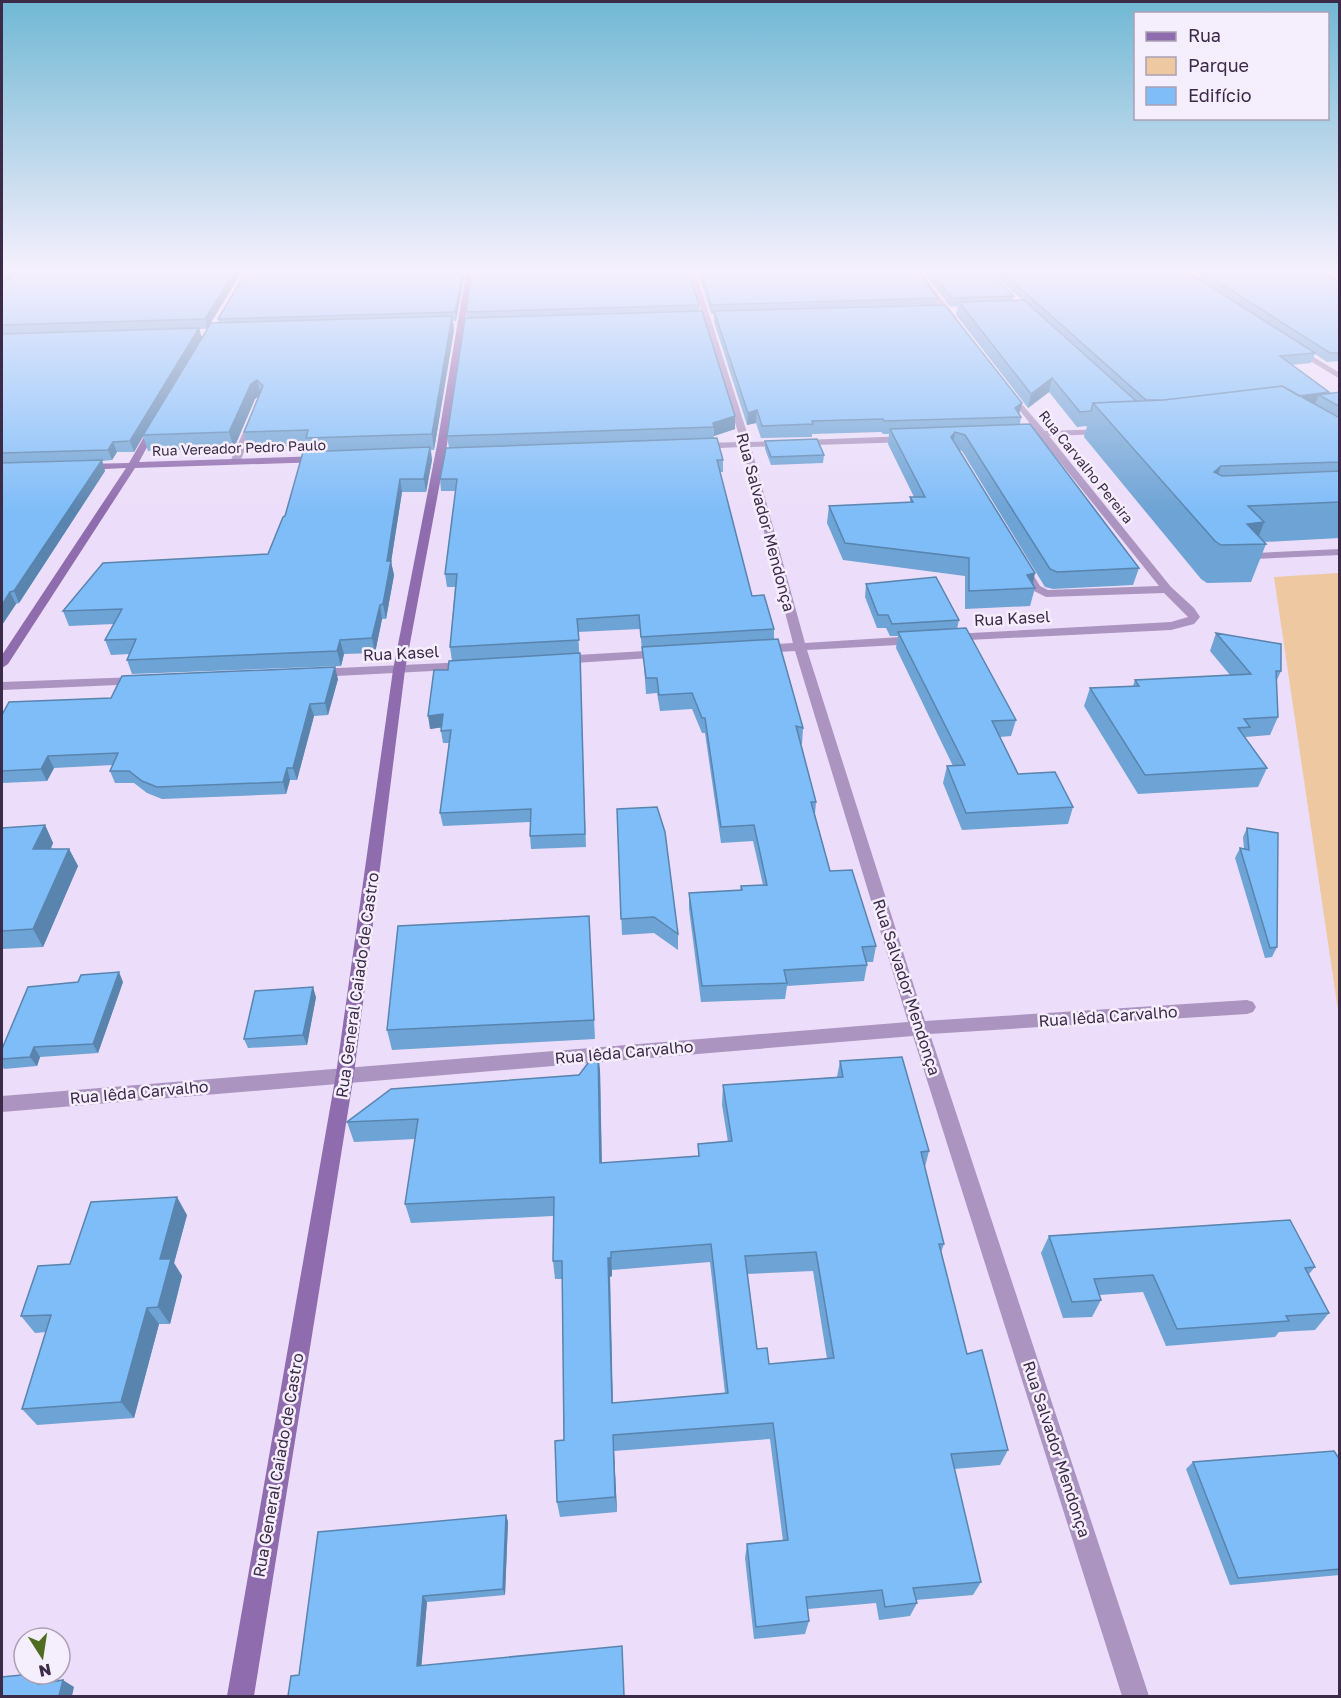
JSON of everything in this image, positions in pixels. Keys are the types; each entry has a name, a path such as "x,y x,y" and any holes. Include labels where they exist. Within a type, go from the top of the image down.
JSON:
{"street":[{"name":"Rua General Caiado de Castro","path":"240,1696 345,1074 399,670 441,455 456,352"},
{"name":"Rua Salvador Mendonça","path":"717,352 746,444 800,646 919,1028 1136,1696"},
{"path":"1301,352 1340,377"},
{"name":"Rua Carvalho Pereira","path":"1000,381 1167,589 1190,610 1194,617 1190,622 1161,627"},
{"path":"235,462 258,409"},
{"path":"2,664 132,466 160,417"},
{"path":"1029,434 1117,431"},
{"path":"687,446 924,438"},
{"name":"Rua Vereador Pedro Paulo","path":"73,467 332,459"},
{"path":"1255,556 1340,552"},
{"path":"1015,553 1036,588 1046,594 1167,589"},
{"name":"Rua Kasel","path":"741,650 1161,627"},
{"path":"552,661 670,654"},
{"name":"Rua Kasel","path":"305,674 481,665"},
{"path":"2,686 153,680"},
{"name":"Rua Iêda Carvalho","path":"2,1104 919,1028 1247,1007"}],"green space":[{"path":"1340,573 1339,1017 1274,577"}],"building":[{"path":"2,352 184,352 130,441 113,442 108,450 2,453"},
{"path":"193,352 446,352 432,434 306,438 308,430 244,432 263,386 257,380 251,384 229,432 143,435"},
{"path":"460,352 715,352 735,416 713,423 714,427 447,436"},
{"path":"728,352 982,352 1022,403 1015,408 1021,417 812,421 813,424 762,426 757,410 748,413"},
{"path":"998,352 1082,352 1136,401 1093,403 1091,411 1080,412 1052,378 1031,394"},
{"path":"1092,352 1314,352 1280,356 1329,392 1299,396 1282,386 1164,400 1146,400"},
{"path":"1282,386 1340,418 1340,462 1221,466 1214,472 1222,476 1340,471 1340,502 1248,506 1264,522 1247,524 1266,544 1221,545 1215,541 1093,403 1164,400"},
{"path":"1340,392 1340,407 1319,395"},
{"path":"1030,424 1139,568 1057,572 1050,569 965,435 955,432 951,437 1035,573 1027,575 1035,588 969,591 969,558 845,543 829,506 913,502 910,497 925,497 890,429"},
{"path":"717,438 723,460 717,460 752,596 764,595 774,629 641,637 639,615 577,619 579,640 450,647 457,574 445,574 457,479 440,479 446,448"},
{"path":"817,439 824,455 771,457 765,441"},
{"path":"430,447 424,479 400,479 387,561 391,561 383,604 380,605 372,638 340,640 337,651 127,660 136,639 105,640 122,609 63,611 103,563 268,554 285,516 303,452"},
{"path":"102,460 14,591 10,592 2,605 2,463"},
{"path":"936,577 959,620 892,624 888,615 878,615 866,584"},
{"path":"966,628 1016,720 992,721 1018,774 1055,772 1073,807 966,813 947,766 965,765 898,632"},
{"path":"1216,633 1281,644 1281,671 1276,671 1278,717 1244,719 1250,727 1238,728 1267,768 1145,775 1090,688 1139,686 1135,680 1251,674"},
{"path":"778,639 803,728 796,726 816,802 811,802 830,871 852,870 876,946 862,947 867,965 784,970 787,983 702,986 689,893 742,890 741,886 767,885 754,825 721,827 705,718 702,718 692,693 659,695 657,678 646,678 642,647"},
{"path":"580,653 585,834 530,836 531,809 440,813 451,730 441,731 443,714 428,716 434,670 448,670 449,661"},
{"path":"335,667 325,703 310,704 293,768 287,768 283,782 157,787 142,781 129,771 110,771 118,753 48,756 41,769 2,771 2,715 9,702 111,698 122,676"},
{"path":"657,807 665,832 678,934 654,917 621,919 617,809"},
{"path":"45,825 33,849 69,849 33,929 2,931 2,828"},
{"path":"1247,828 1278,833 1277,947 1270,948 1240,848 1249,850"},
{"path":"589,916 594,1020 387,1030 398,926"},
{"path":"119,972 93,1044 34,1047 30,1057 2,1059 2,1049 28,987 78,982 81,975"},
{"path":"313,987 303,1035 244,1039 255,991"},
{"path":"598,1050 600,1163 699,1156 698,1144 732,1141 723,1085 843,1077 840,1061 902,1057 929,1151 921,1152 944,1244 939,1244 967,1354 982,1350 1008,1450 951,1454 981,1582 913,1588 917,1603 885,1607 882,1590 806,1597 809,1621 756,1627 747,1544 788,1540 773,1423 613,1435 615,1497 557,1502 555,1441 564,1440 562,1261 553,1261 554,1197 405,1204 418,1119 347,1122 391,1089 579,1075","holes":["711,1244 728,1393 612,1403 608,1258 611,1258 611,1252","816,1252 834,1358 769,1364 767,1348 757,1349 745,1256"]},
{"path":"177,1197 160,1259 171,1259 158,1307 147,1308 121,1402 22,1409 51,1315 21,1316 38,1266 70,1264 91,1202"},
{"path":"1290,1220 1315,1267 1305,1268 1329,1313 1286,1316 1289,1321 1177,1329 1153,1275 1094,1279 1101,1300 1072,1302 1049,1236"},
{"path":"1334,1451 1340,1460 1340,1569 1238,1578 1193,1462"},
{"path":"506,1515 503,1589 423,1596 417,1666 622,1646 624,1696 288,1696 291,1676 299,1675 318,1532"},
{"path":"12,1676 12,1686 62,1686 59,1696 2,1696 2,1677"}]}
